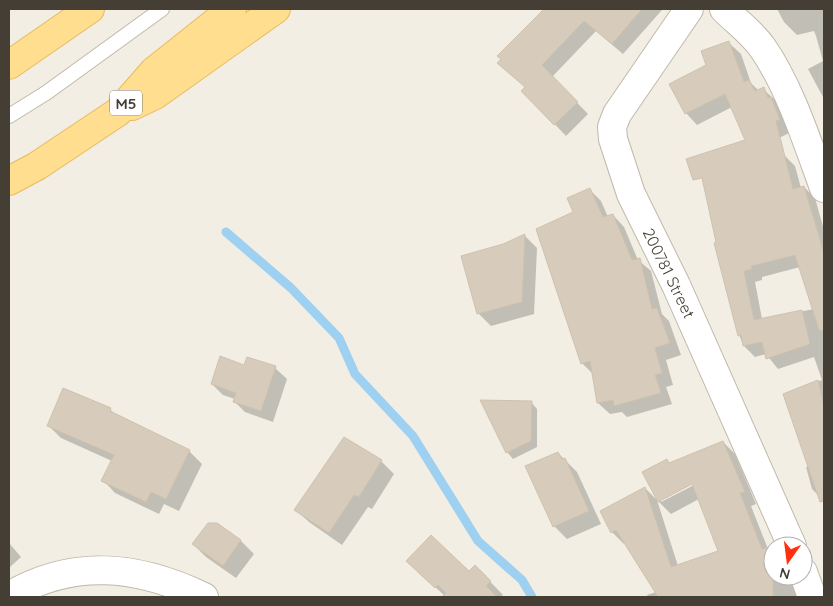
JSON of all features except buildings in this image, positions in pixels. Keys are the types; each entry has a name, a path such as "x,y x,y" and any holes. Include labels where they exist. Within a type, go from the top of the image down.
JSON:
{"main road":[{"path":"9,65 90,9"},
{"name":"M5","path":"9,181 37,166 118,112 154,72 232,9"},
{"path":"118,112 155,95 276,9"}],"street":[{"name":"200781 Street","path":"689,9 617,114 612,127 613,139 631,194 676,285 788,536"},
{"path":"724,9 748,30 771,60 809,147 824,188"},
{"path":"9,596 54,575 92,569 149,576 204,597"}],"lane":[{"path":"9,116 46,92 162,9"}],"waterway":[{"path":"226,232 291,288 339,338 355,374 413,436 478,541 522,580 532,597"}]}
